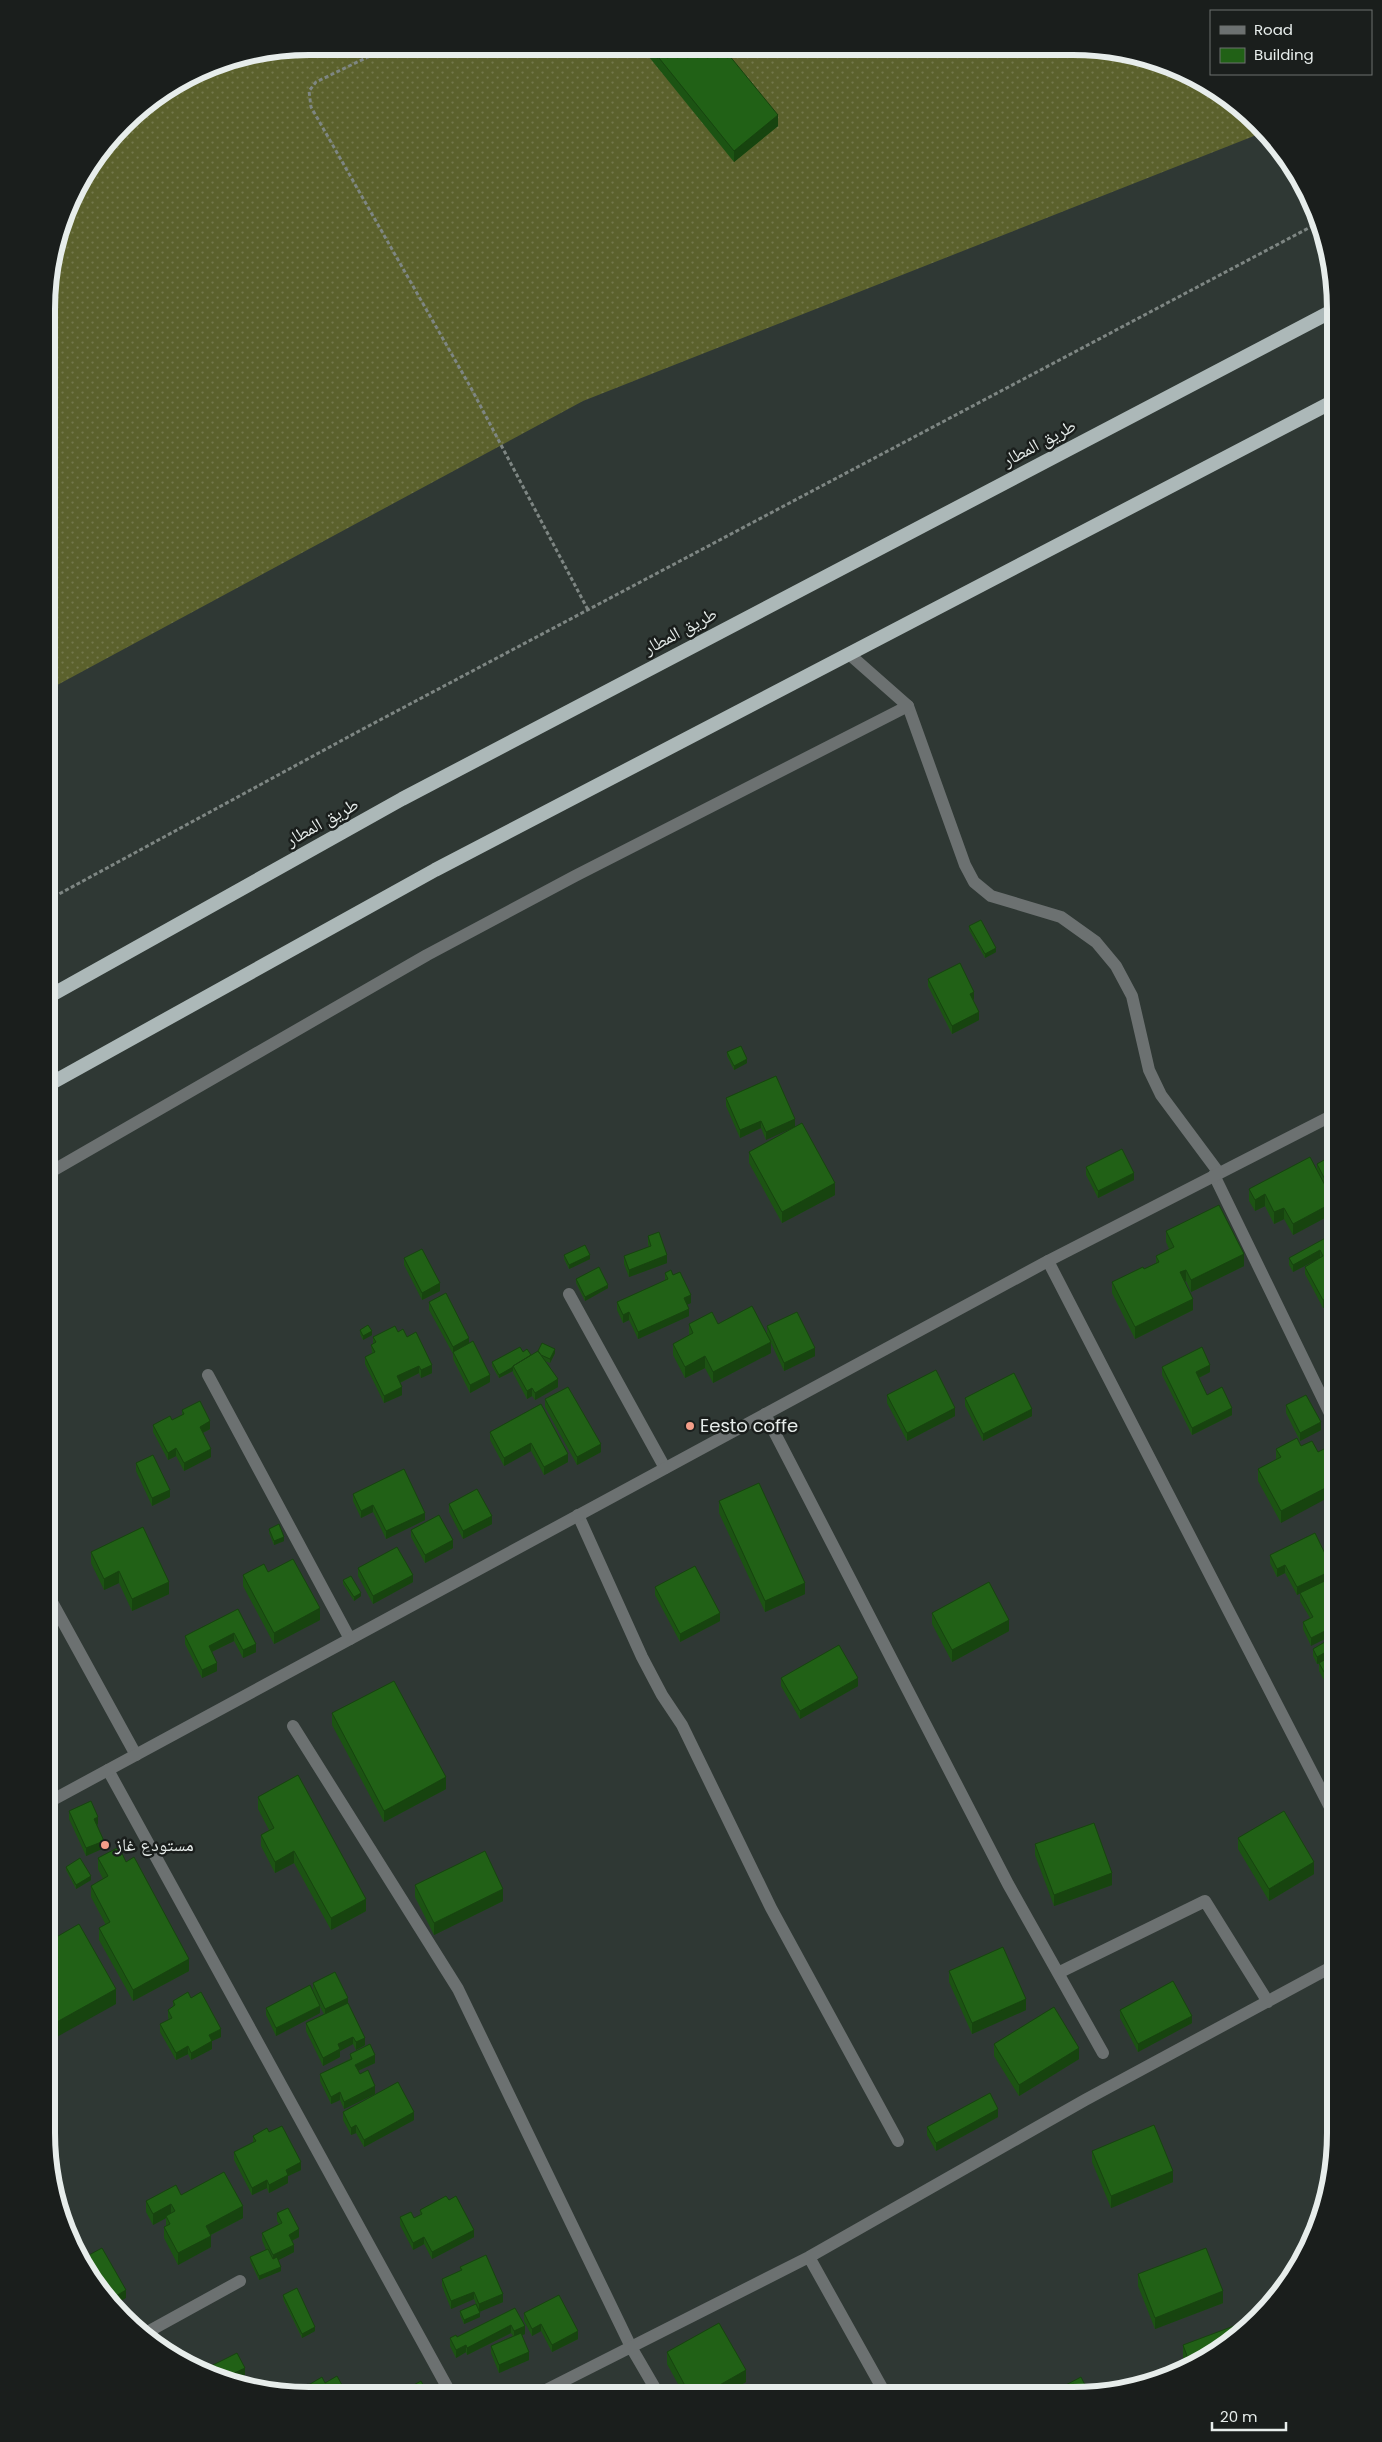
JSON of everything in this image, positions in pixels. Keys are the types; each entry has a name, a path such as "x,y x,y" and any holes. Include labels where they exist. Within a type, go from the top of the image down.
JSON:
{"highway":[{"name":"طريق المطار","path":"55,993 402,798 1327,314"},
{"path":"55,1081 435,870 1327,405"}],"street":[{"path":"849,654 908,706 965,866 974,882 991,896 1061,917 1096,942 1116,966 1132,996 1149,1070 1161,1095 1216,1174 1327,1407"},
{"path":"55,1169 436,950 575,876 908,706"},
{"path":"55,1799 1048,1261 1327,1118"},
{"path":"1048,1261 1327,1802"},
{"path":"569,1294 665,1468"},
{"path":"208,1375 350,1639"},
{"path":"765,1414 1008,1884 1103,2053"},
{"path":"578,1516 646,1665 662,1695 682,1725 771,1908 898,2141"},
{"path":"55,1608 136,1755"},
{"path":"294,1726 458,1989 631,2347 655,2387"},
{"path":"108,1770 447,2387"},
{"path":"1058,1973 1205,1901 1268,2002"},
{"path":"552,2387 809,2258 1086,2100 1327,1969"},
{"path":"809,2258 882,2387"},
{"path":"150,2330 240,2281"}],"path":[{"path":"372,55 316,82 309,91 311,107 471,388 588,610"},
{"path":"55,896 588,610 1312,226"}],"green space":[{"path":"309,55 1073,55 1122,60 1170,74 1214,98 1240,118 1257,135 583,401 55,686 55,309 57,276 64,244 81,197 98,168 118,142 142,118 168,98 212,74 260,60"}],"building":[{"path":"657,55 729,55 778,115 734,151"},
{"path":"981,920 996,948 985,954 969,926"},
{"path":"960,963 974,992 970,994 979,1012 952,1026 928,979"},
{"path":"741,1046 747,1059 734,1066 727,1052"},
{"path":"776,1076 795,1119 766,1132 761,1121 740,1130 726,1098"},
{"path":"802,1123 835,1183 782,1212 749,1152"},
{"path":"1122,1149 1134,1173 1098,1191 1086,1167"},
{"path":"1310,1157 1327,1189 1327,1206 1293,1224 1284,1208 1274,1212 1265,1194 1255,1200 1249,1189"},
{"path":"1327,1158 1327,1183 1317,1164"},
{"path":"1219,1205 1244,1254 1191,1280 1186,1270 1180,1272 1193,1299 1135,1327 1112,1282 1143,1267 1144,1269 1159,1262 1156,1256 1174,1247 1166,1231"},
{"path":"659,1232 667,1255 629,1270 624,1256 651,1246 648,1236"},
{"path":"1327,1237 1327,1298 1323,1300 1305,1267 1323,1256 1320,1250 1293,1265 1289,1258"},
{"path":"585,1245 590,1255 569,1265 564,1255"},
{"path":"422,1249 440,1283 422,1293 404,1258"},
{"path":"599,1267 608,1285 585,1297 576,1279"},
{"path":"671,1270 673,1275 680,1272 691,1295 684,1298 689,1309 638,1332 629,1312 623,1315 617,1302 668,1279 665,1273"},
{"path":"446,1293 469,1338 453,1347 429,1302"},
{"path":"752,1306 771,1342 713,1372 705,1356 685,1367 673,1344 693,1333 689,1324 712,1312 718,1324"},
{"path":"797,1312 815,1348 784,1363 767,1326"},
{"path":"368,1325 372,1331 363,1336 360,1330"},
{"path":"395,1326 398,1332 403,1329 407,1337 416,1332 432,1365 421,1370 419,1366 397,1376 402,1387 384,1396 365,1357 375,1352 371,1345 376,1342 373,1337"},
{"path":"473,1341 490,1375 470,1385 453,1352"},
{"path":"542,1343 555,1349 550,1359 541,1355 538,1351"},
{"path":"520,1347 523,1352 527,1349 531,1355 499,1375 492,1362"},
{"path":"1202,1347 1210,1365 1196,1372 1207,1395 1222,1387 1232,1408 1192,1428 1162,1367"},
{"path":"538,1351 558,1379 535,1393 532,1388 527,1391 513,1366"},
{"path":"936,1370 955,1408 907,1433 887,1395"},
{"path":"1014,1373 1032,1409 983,1434 965,1398"},
{"path":"568,1387 601,1444 577,1457 545,1399"},
{"path":"1306,1395 1321,1422 1300,1433 1286,1405"},
{"path":"200,1401 210,1421 200,1427 211,1449 184,1463 176,1448 168,1453 153,1425 170,1416 172,1420 184,1414 182,1410"},
{"path":"541,1404 568,1454 544,1467 531,1443 504,1458 490,1432"},
{"path":"1297,1438 1301,1446 1312,1441 1318,1452 1326,1448 1327,1487 1281,1511 1258,1469 1281,1457 1276,1449"},
{"path":"153,1455 170,1490 152,1498 136,1463"},
{"path":"404,1469 425,1513 386,1531 373,1505 361,1511 353,1494"},
{"path":"759,1483 805,1583 765,1601 719,1501"},
{"path":"477,1489 492,1516 463,1531 449,1504"},
{"path":"439,1515 453,1540 425,1555 411,1530"},
{"path":"279,1524 284,1537 274,1541 269,1529"},
{"path":"143,1527 169,1582 132,1599 119,1571 104,1579 91,1552"},
{"path":"1315,1533 1327,1558 1327,1573 1297,1587 1285,1565 1277,1569 1270,1555"},
{"path":"397,1547 413,1575 373,1596 358,1568"},
{"path":"293,1559 320,1608 274,1633 243,1575 264,1564 268,1572"},
{"path":"695,1566 720,1613 680,1634 655,1587"},
{"path":"351,1576 361,1593 354,1597 343,1580"},
{"path":"1327,1580 1327,1630 1311,1638 1303,1622 1313,1617 1300,1593"},
{"path":"989,1582 1009,1620 952,1650 932,1613"},
{"path":"238,1609 256,1644 243,1650 234,1633 209,1646 217,1663 202,1670 185,1636"},
{"path":"1327,1641 1327,1651 1317,1657 1313,1649"},
{"path":"839,1645 858,1678 800,1711 781,1678"},
{"path":"1327,1658 1327,1670 1324,1672 1319,1663"},
{"path":"394,1681 446,1777 384,1811 332,1713"},
{"path":"298,1775 366,1899 331,1918 294,1851 275,1862 261,1835 274,1828 258,1797"},
{"path":"91,1801 98,1817 94,1819 104,1841 86,1848 69,1811"},
{"path":"1284,1811 1314,1862 1269,1889 1238,1838"},
{"path":"1094,1823 1112,1873 1054,1895 1035,1844"},
{"path":"119,1847 126,1862 134,1857 189,1959 133,1990 99,1928 110,1922 91,1886 108,1876 98,1858"},
{"path":"485,1851 503,1889 434,1923 415,1885"},
{"path":"80,1858 91,1876 76,1885 66,1867"},
{"path":"79,1924 116,1989 55,2023 55,1938"},
{"path":"1003,1947 1026,1999 972,2023 949,1971"},
{"path":"335,1972 348,1998 325,2009 313,1983"},
{"path":"1173,1981 1192,2016 1138,2044 1120,2010"},
{"path":"310,1985 320,2006 276,2028 266,2008"},
{"path":"188,1992 191,1998 201,1992 221,2029 209,2035 212,2041 191,2053 188,2046 176,2053 160,2024 172,2018 168,2010 175,2005 173,2001"},
{"path":"348,2003 365,2038 356,2042 353,2037 338,2044 340,2049 323,2058 306,2023"},
{"path":"1054,2007 1079,2048 1019,2085 994,2044"},
{"path":"370,2044 375,2055 355,2065 360,2074 368,2070 375,2086 344,2102 340,2092 331,2097 320,2074 352,2059 350,2054"},
{"path":"398,2082 414,2112 364,2140 356,2125 351,2128 343,2112"},
{"path":"990,2093 998,2109 936,2143 927,2127"},
{"path":"1154,2125 1173,2171 1111,2196 1092,2151"},
{"path":"282,2126 301,2162 286,2170 288,2175 269,2185 267,2180 252,2188 234,2152 256,2141 253,2136 267,2128 269,2132"},
{"path":"224,2172 243,2206 206,2226 211,2236 178,2253 164,2227 170,2224 166,2216 175,2211 171,2204 153,2214 146,2201 176,2185 181,2195"},
{"path":"446,2196 449,2200 456,2196 474,2230 432,2252 424,2237 413,2243 400,2217 411,2212 414,2218 422,2214 420,2210"},
{"path":"288,2208 299,2229 289,2235 294,2245 273,2255 262,2233 282,2223 277,2213"},
{"path":"102,2248 126,2290 115,2296 85,2252 87,2251 89,2255"},
{"path":"1206,2248 1223,2291 1155,2318 1138,2274"},
{"path":"268,2249 273,2259 277,2257 281,2267 259,2276 250,2257"},
{"path":"486,2255 503,2294 479,2304 474,2292 451,2301 442,2279 462,2270 460,2267"},
{"path":"297,2288 315,2327 302,2334 283,2295"},
{"path":"559,2295 578,2331 552,2345 541,2324 532,2329 524,2313"},
{"path":"476,2304 480,2313 464,2320 460,2311"},
{"path":"515,2308 525,2326 514,2331 511,2325 467,2348 466,2345 456,2350 450,2338 456,2335 457,2337"},
{"path":"719,2323 746,2370 716,2387 686,2387 667,2352"},
{"path":"1241,2323 1214,2344 1188,2359 1183,2345"},
{"path":"521,2333 529,2352 499,2365 491,2346"},
{"path":"237,2353 245,2368 232,2374 209,2367"},
{"path":"337,2376 343,2387 305,2387 322,2377 325,2383"},
{"path":"1081,2377 1086,2386 1073,2387 1062,2387"},
{"path":"421,2381 424,2387 410,2387"}],"place":[{"name":"Eesto coffe","path":"690,1426"},
{"name":"مستودع غاز","path":"105,1845"}]}
